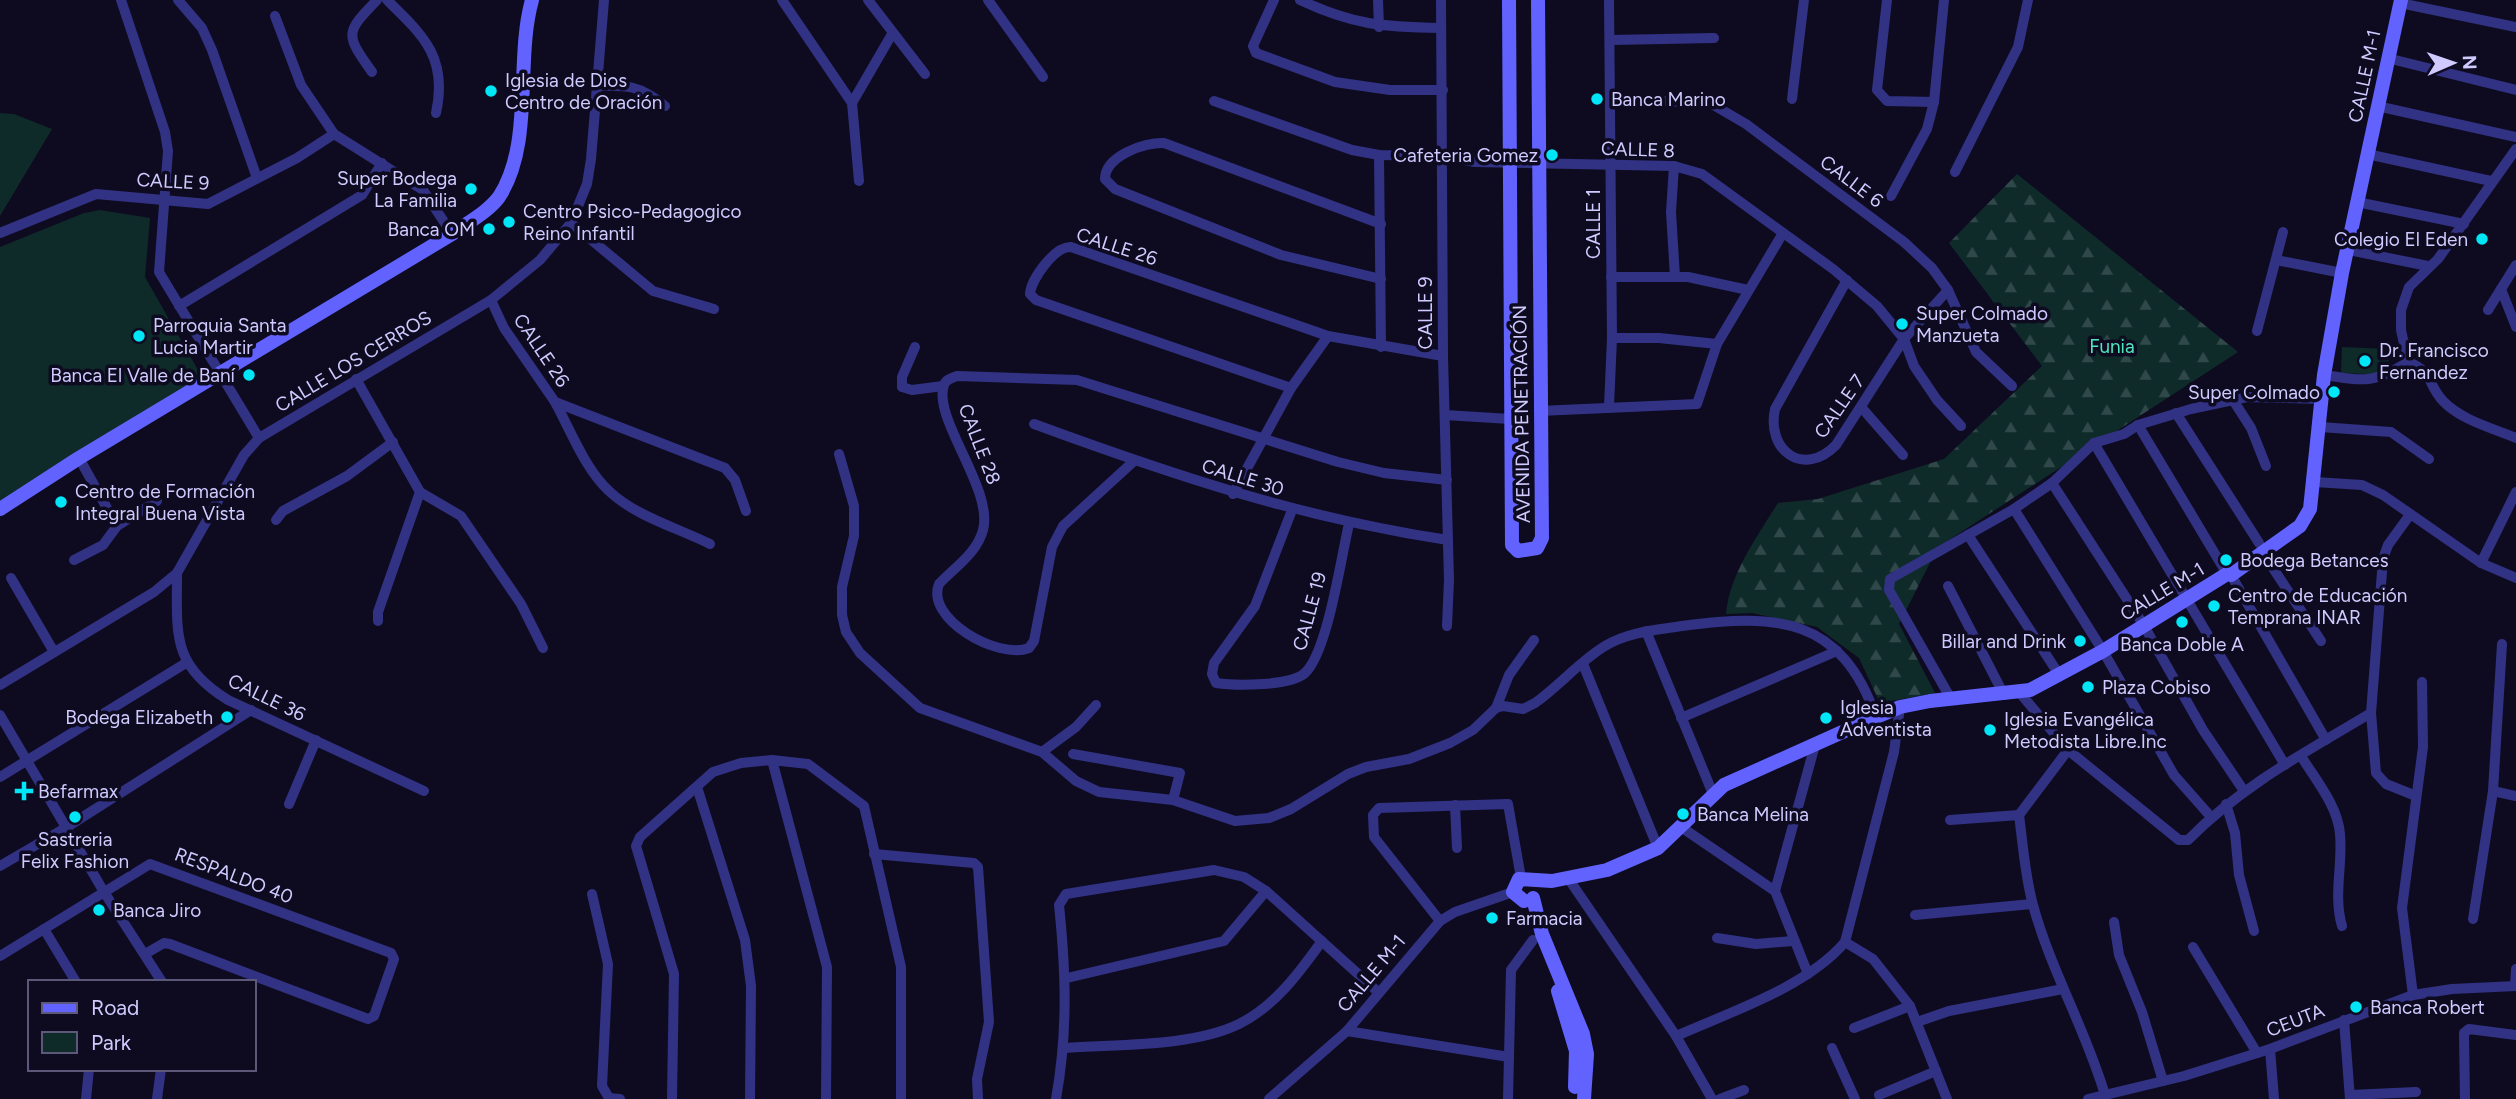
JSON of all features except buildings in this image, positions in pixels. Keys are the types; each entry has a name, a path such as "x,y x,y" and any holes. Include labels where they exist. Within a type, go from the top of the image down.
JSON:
{"street":[{"path":"121,0 165,132 168,172 159,272 259,438"},
{"path":"178,0 202,28 212,50 257,178"},
{"path":"372,72 352,38 352,25 377,0"},
{"path":"387,0 419,32 437,60 441,92 436,113"},
{"path":"0,509 79,458 452,234 498,198 510,170 519,136 525,32 532,0"},
{"name":"CALLE LOS CERROS","path":"0,685 154,593 177,573 244,455 259,438 491,300 540,260 578,211 589,172 604,0"},
{"path":"782,0 852,103 859,181"},
{"path":"868,0 925,74"},
{"path":"988,0 1043,77"},
{"path":"1274,0 1253,46 1256,53 1335,82 1390,90 1443,90"},
{"path":"1300,0 1337,17 1379,27 1441,28"},
{"path":"1378,0 1379,27"},
{"name":"CALLE 9","path":"1441,0 1447,626"},
{"name":"AVENIDA PENETRACIÓN","path":"1508,0 1512,545 1518,551 1533,550 1542,538 1538,0"},
{"name":"CALLE 1","path":"1609,0 1612,338 1609,406"},
{"path":"1792,99 1804,0"},
{"path":"1887,0 1877,90 1887,101 1934,102"},
{"path":"1891,196 1922,141 1934,102 1944,0"},
{"path":"1955,172 2018,47 2028,0"},
{"path":"2400,1 2516,27"},
{"name":"CALLE M-1","path":"1526,878 1552,881 1607,870 1658,848 1724,785 1900,707 2020,693 2060,676 2185,598 2229,575 2261,548 2300,526 2310,509 2315,482 2324,375 2342,273 2400,1"},
{"path":"275,16 301,85 334,134 423,190 452,234"},
{"path":"852,103 892,34"},
{"path":"1611,40 1714,38"},
{"path":"2387,58 2516,90"},
{"path":"596,86 627,85 648,91 665,106"},
{"name":"CALLE 6","path":"1610,99 1700,101 1721,107 1904,242 1933,268 1948,290 1976,352 2012,386"},
{"name":"CALLE 8","path":"1214,101 1352,150 1379,155 1442,156 1475,162 1539,165 1674,166 1702,174 1877,306 1904,339 1914,366 1937,400 1961,426"},
{"path":"2377,106 2516,137"},
{"name":"CALLE 9","path":"0,233 96,194 208,204 297,158 334,134"},
{"path":"1381,224 1164,143 1153,142 1114,160 1105,171 1105,179 1115,189 1281,255 1381,279"},
{"path":"2516,149 2438,259 2409,287 2401,310 2401,330 2408,362 2430,375 2444,403 2469,419 2516,438"},
{"path":"2367,153 2491,181"},
{"path":"1379,155 1381,347"},
{"path":"179,306 362,195 382,163"},
{"path":"1674,166 1671,212 1675,277"},
{"path":"2357,202 2464,224"},
{"path":"571,223 653,291 714,310"},
{"path":"2257,331 2283,232"},
{"path":"1539,411 1697,404 1717,344 1783,233"},
{"name":"CALLE 26","path":"1290,388 1036,300 1030,294 1031,285 1058,250 1071,247 1328,336 1443,356"},
{"path":"2348,250 2428,266"},
{"path":"2276,260 2342,273"},
{"path":"2488,310 2516,265"},
{"path":"1611,277 1675,277 1719,282 1748,290"},
{"name":"CALLE 7","path":"1847,281 1777,403 1774,416 1776,436 1791,456 1814,460 1836,445 1904,339 1948,290"},
{"path":"2501,289 2516,327"},
{"name":"CALLE 26","path":"491,300 504,328 555,402 726,468 735,480 746,511"},
{"path":"1233,494 1290,388 1328,336"},
{"path":"1612,338 1659,338 1717,344"},
{"path":"915,347 902,377 902,387 943,386"},
{"path":"2324,375 2357,380 2381,379 2408,362"},
{"name":"CALLE 28","path":"1134,461 1063,526 1052,547 1034,641 1028,648 1007,650 984,644 968,635 941,608 936,592 939,584 978,543 985,514 982,498 958,445 944,400 943,386 947,380 957,376 1077,380 1262,441 1384,473 1447,480"},
{"path":"356,379 420,492 461,516 521,604 543,648"},
{"path":"1951,699 1888,586 1894,577 2014,509 2052,483 2094,443 2176,413 2247,397 2321,399"},
{"path":"2233,400 2251,428 2266,466"},
{"path":"555,402 588,463 607,490 629,506 710,544"},
{"path":"1861,407 1903,455"},
{"path":"2176,413 2321,641"},
{"path":"1445,415 1510,419"},
{"name":"CALLE 30","path":"1034,424 1233,494 1349,524 1448,540"},
{"path":"2138,425 2326,740"},
{"path":"2320,427 2391,432 2430,458"},
{"path":"276,520 283,511 347,475 393,442"},
{"path":"2094,443 2285,765"},
{"path":"839,454 854,506 854,536 842,587 842,615 846,632 881,676 920,708 1042,752 1076,781 1099,792 1172,800 1235,821 1269,818 1291,809 1348,774 1366,767 1409,759 1450,743 1473,730 1496,708 1509,675 1534,640"},
{"path":"79,458 117,526"},
{"path":"2315,482 2362,485 2383,495 2409,516 2481,563 2516,578"},
{"path":"2052,483 2143,624 2203,730 2244,791"},
{"path":"378,621 377,612 420,492"},
{"path":"2481,563 2516,492"},
{"path":"74,560 103,545 117,526 157,501"},
{"path":"2014,509 2103,651 2174,775 2211,817"},
{"name":"CALLE 19","path":"1292,510 1255,606 1214,663 1212,674 1216,683 1232,685 1285,681 1304,674 1321,647 1349,524"},
{"path":"2409,516 2388,545 2383,559 2371,713 2376,773 2386,784 2416,796"},
{"path":"1968,535 2060,676"},
{"path":"0,777 186,663 177,618 177,573"},
{"path":"11,578 54,652"},
{"path":"1948,586 2004,695"},
{"path":"1496,708 1523,709 1535,704 1605,645 1646,631 1703,623 1772,620 1804,630 1837,651 1854,666 1876,717"},
{"path":"1646,631 1713,794"},
{"path":"2473,919 2493,791 2502,644"},
{"path":"1681,718 1837,651"},
{"name":"CALLE 36","path":"186,663 206,686 424,791"},
{"path":"1583,664 1658,848"},
{"path":"2413,995 2402,908 2423,747 2422,682"},
{"path":"2020,693 2068,751 2179,840 2188,840 2211,817 2244,791 2371,713"},
{"path":"1042,752 1076,727 1096,705"},
{"path":"1676,1036 1808,974 1829,960 1845,942 1895,752 1900,707"},
{"path":"0,866 67,827 251,710"},
{"path":"0,715 104,892 161,980"},
{"path":"289,804 316,740"},
{"path":"1808,974 1775,891 1815,745"},
{"path":"2068,751 2019,815 2032,904 2063,989 2081,1026 2105,1095"},
{"path":"1073,754 1180,774 1172,800"},
{"path":"2301,756 2337,820 2340,834 2337,899 2342,926"},
{"path":"772,760 827,967 826,1099"},
{"path":"672,1099 674,974 636,846 640,837 713,772 741,763 772,760 808,764 860,800 901,967 901,1099"},
{"path":"697,787 745,940 751,986 750,1099"},
{"path":"2493,791 2516,796"},
{"path":"1440,921 1374,837 1373,815 1379,808 1508,804 1526,878 1537,887 1526,897"},
{"path":"2226,804 2235,832 2239,875 2254,931"},
{"path":"1455,805 1457,848"},
{"path":"1950,820 2019,815"},
{"path":"1681,827 1775,891"},
{"path":"874,854 974,863 981,874 989,1022 977,1079 978,1099"},
{"name":"RESPALDO 40","path":"0,956 140,868 158,865 391,953 394,959 374,1016 368,1019 170,944 164,943 145,954"},
{"path":"1056,1099 1065,1048 1067,978 1059,905 1066,894 1214,870 1244,877 1266,891 1378,992"},
{"path":"1526,878 1514,884 1526,897 1583,1034 1587,1054 1584,1099"},
{"path":"1568,878 1676,1036 1712,1099"},
{"name":"CALLE M-1","path":"1269,1099 1347,1031 1440,921 1455,912 1526,897 1552,881"},
{"path":"1067,978 1224,941 1266,891"},
{"path":"593,894 608,964 604,1093 609,1098 620,1099"},
{"path":"1526,897 1534,940 1561,998 1573,1039 1575,1099"},
{"path":"1916,915 2032,904"},
{"path":"2113,922 2119,955 2142,1012 2163,1082"},
{"path":"44,929 75,980"},
{"path":"1717,938 1756,944 1793,941"},
{"path":"1508,1099 1511,970 1534,940"},
{"path":"1065,1048 1174,1039 1208,1034 1239,1024 1295,980 1322,942"},
{"path":"1845,942 1873,959 1910,1006 1947,1099"},
{"path":"2193,947 2257,1053"},
{"path":"2515,986 2516,969"},
{"name":"CEUTA","path":"2088,1099 2122,1095 2270,1049 2413,995 2452,989 2515,986"},
{"path":"1917,1022 1949,1011 2063,989"},
{"path":"1854,1028 1910,1006"},
{"path":"2344,1020 2350,1097 2416,1092"},
{"path":"2465,1099 2464,1033 2469,1029 2516,1035"},
{"path":"1347,1031 1509,1057"},
{"path":"1832,1048 1855,1099"},
{"path":"2270,1049 2274,1099"},
{"path":"86,1099 89,1071"},
{"path":"157,1099 161,1071"},
{"path":"1879,1095 1936,1071"},
{"path":"1720,1099 1744,1090"}],"green space":[{"path":"0,113 14,114 52,129 0,216"},
{"name":"Funia","path":"2017,174 2238,352 1938,547 1899,624 1935,693 1880,703 1859,658 1817,627 1752,613 1726,614 1729,599 1746,556 1778,503 1818,499 1944,459 2042,366 1949,243"},
{"path":"100,210 150,218 145,277 203,379 0,502 0,247 84,213"},
{"name":"Dr. Francisco Fernandez","path":"2342,347 2389,349 2388,375 2341,373"}],"place":[{"name":"Iglesia de Dios Centro de Oración","path":"491,91"},
{"name":"Banca Marino","path":"1597,99"},
{"name":"Cafeteria Gomez","path":"1552,155"},
{"name":"Super Bodega La Familia","path":"471,189"},
{"name":"Centro Psico-Pedagogico Reino Infantil","path":"509,222"},
{"name":"Banca OM","path":"489,229"},
{"name":"Colegio El Eden","path":"2482,239"},
{"name":"Super Colmado Manzueta","path":"1902,324"},
{"name":"Parroquia Santa Lucia Martir","path":"139,336"},
{"name":"Dr. Francisco Fernandez","path":"2365,361"},
{"name":"Banca El Valle de Baní","path":"249,375"},
{"name":"Super Colmado","path":"2334,392"},
{"name":"Centro de Formación Integral Buena Vista","path":"61,502"},
{"name":"Bodega Betances","path":"2226,560"},
{"name":"Centro de Educación Temprana INAR","path":"2214,606"},
{"name":"Banca Doble A","path":"2182,622"},
{"name":"Billar and Drink","path":"2080,641"},
{"name":"Plaza Cobiso","path":"2088,687"},
{"name":"Bodega Elizabeth","path":"227,717"},
{"name":"Iglesia Adventista","path":"1826,718"},
{"name":"Iglesia Evangélica Metodista Libre.Inc","path":"1990,730"},
{"name":"Befarmax","path":"24,791"},
{"name":"Banca Melina","path":"1683,814"},
{"name":"Sastreria Felix Fashion","path":"75,817"},
{"name":"Banca Jiro","path":"99,910"},
{"name":"Farmacia","path":"1492,918"},
{"name":"Banca Robert","path":"2356,1007"}]}
